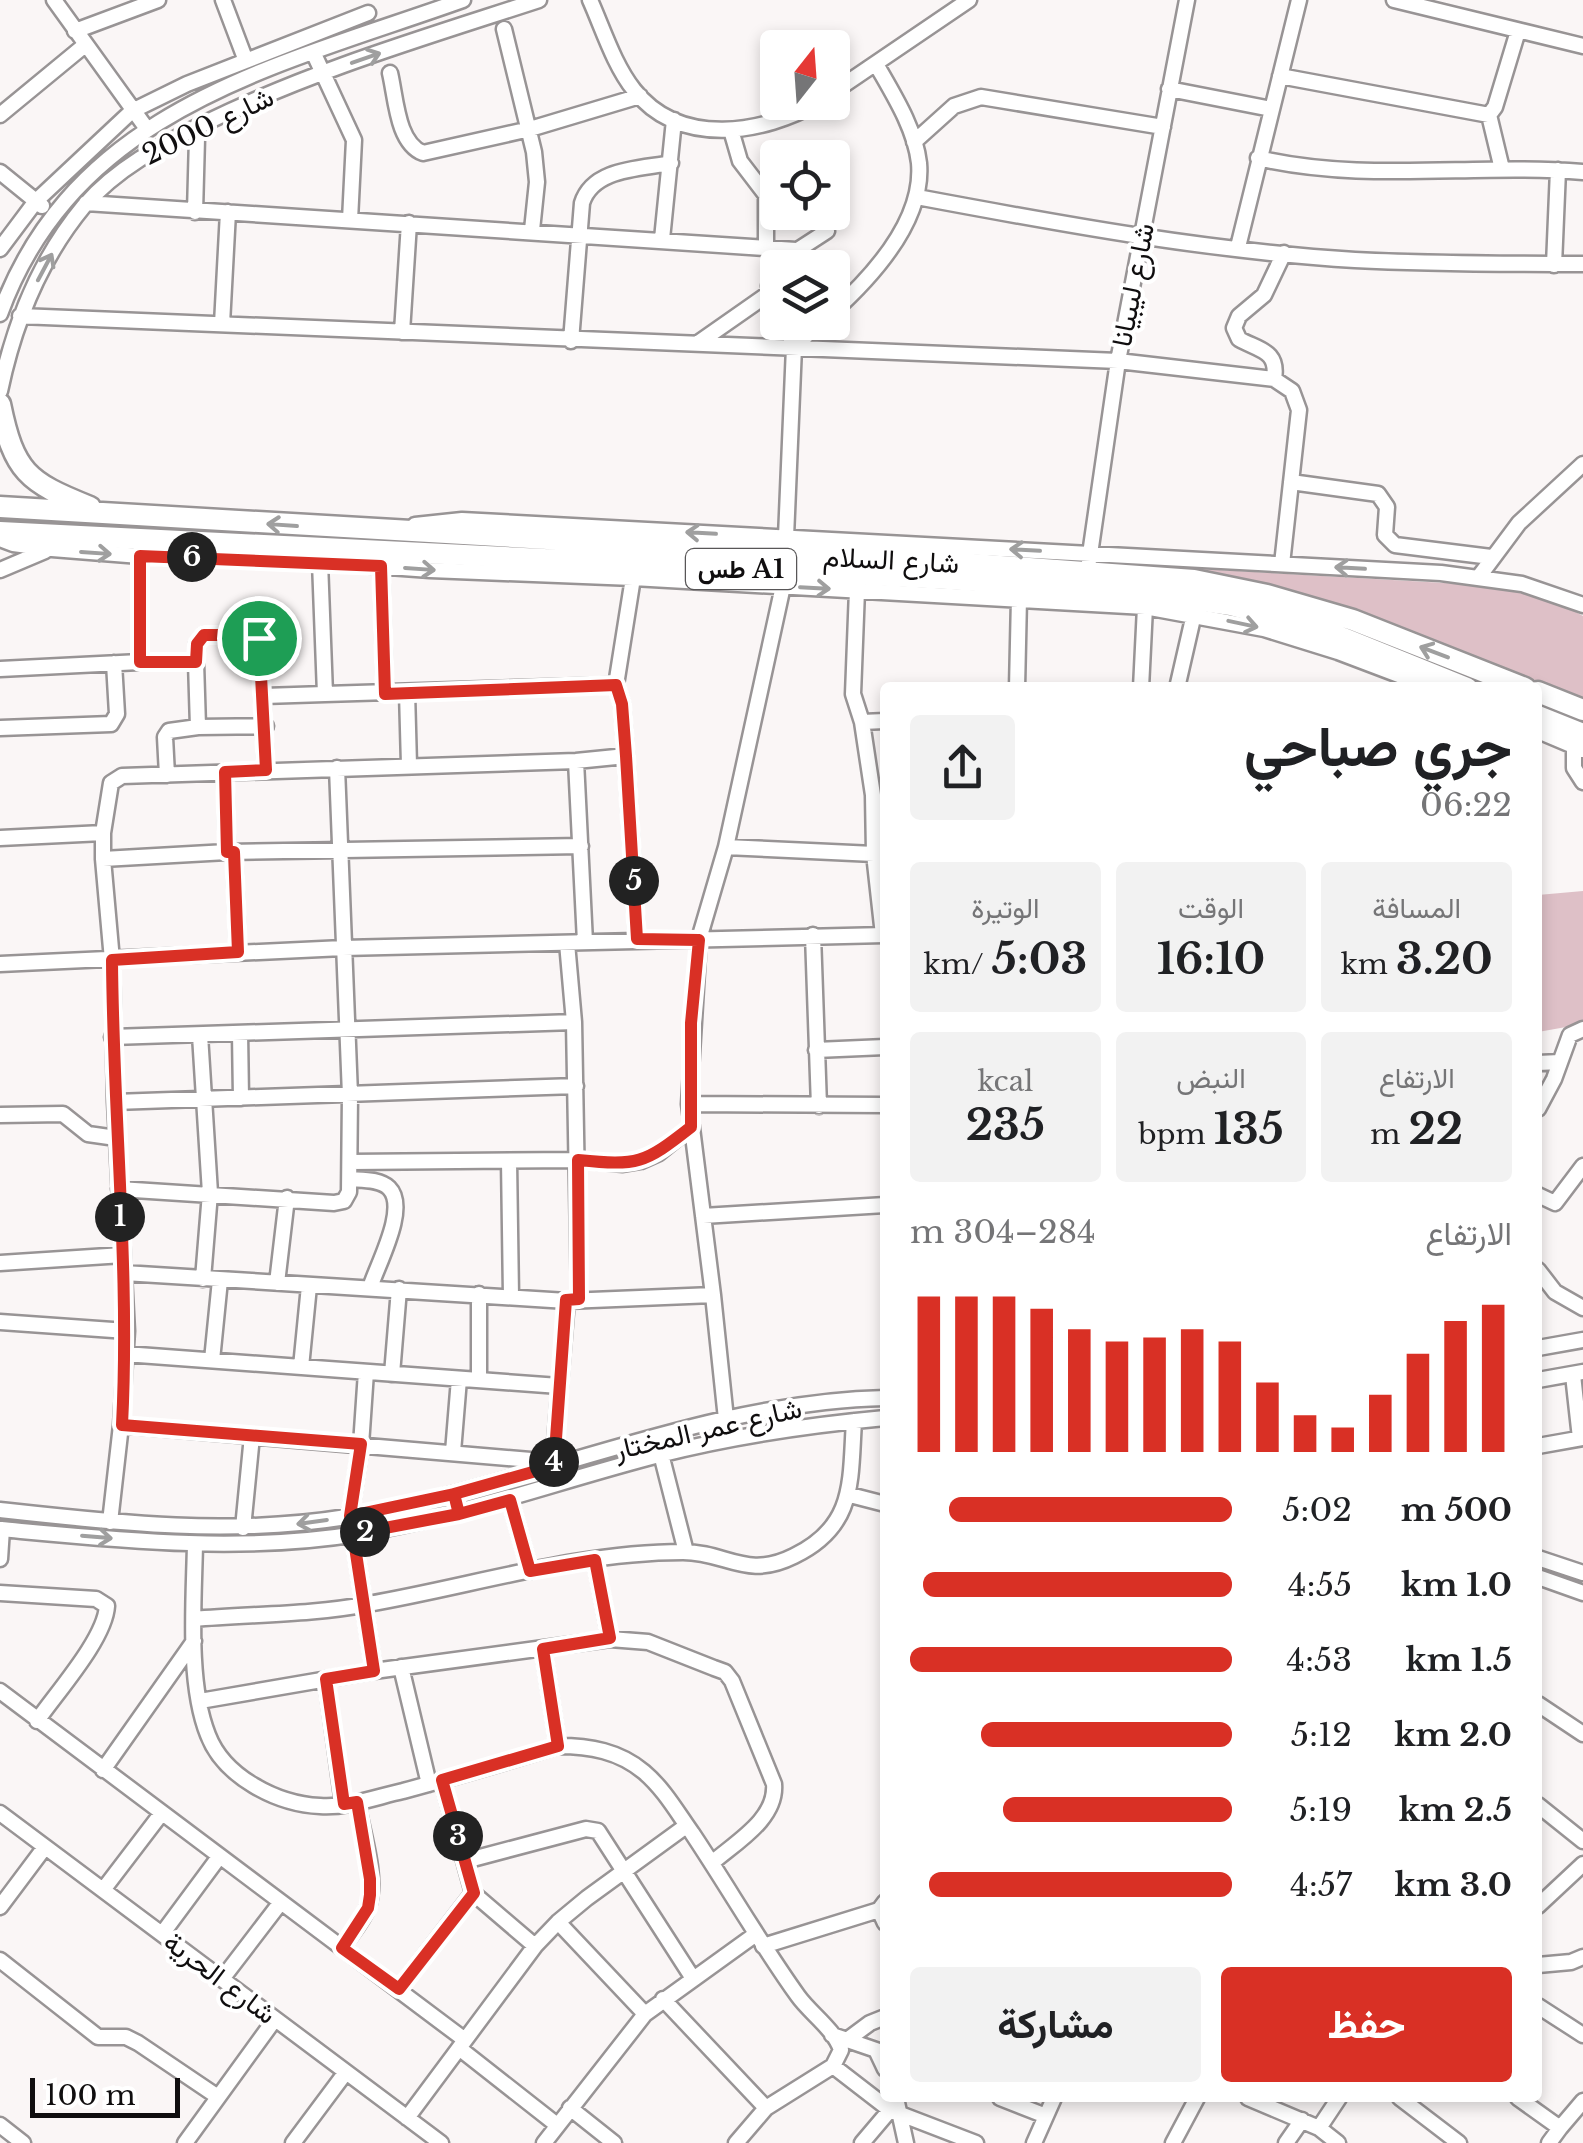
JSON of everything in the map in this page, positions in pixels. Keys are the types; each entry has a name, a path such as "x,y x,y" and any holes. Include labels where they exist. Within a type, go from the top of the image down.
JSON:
{"highway":[{"path":"0,404 10,446 37,484 116,514"},
{"name":"شارع السلام","path":"0,507 391,532 1089,563 1267,594 1353,620 1510,682"},
{"name":"شارع السلام","path":"0,536 1005,582 1154,594 1231,605 1298,623 1453,682"},
{"path":"1542,694 1583,710"},
{"path":"1542,719 1580,744"}],"street":[{"path":"54,0 146,128"},
{"path":"75,31 158,0"},
{"path":"223,0 246,61"},
{"path":"0,314 4,290 54,213 83,178 146,128 202,96 463,0"},
{"name":"شارع 2000","path":"0,391 20,316 64,232 86,203 123,169 157,147 270,93 539,0"},
{"path":"590,0 626,78 640,96 674,120 731,130 782,120"},
{"path":"850,81 968,0"},
{"name":"شارع ليبيانا","path":"1089,563 1118,361 1187,0"},
{"path":"1238,247 1299,0"},
{"path":"1394,0 1444,6 1583,46"},
{"path":"0,249 36,202 132,111 366,6 378,31"},
{"path":"504,29 530,129 537,182 532,230"},
{"path":"1488,116 1495,107 1518,30"},
{"path":"0,114 84,45"},
{"path":"314,54 354,140 350,220"},
{"path":"850,294 880,263 917,197 919,162 914,142 876,64"},
{"path":"390,73 406,139 419,152 432,153 530,129 640,96"},
{"path":"1280,76 1488,116"},
{"path":"1169,89 1270,109"},
{"path":"914,142 954,106 982,98 1163,126"},
{"path":"1488,116 1502,169"},
{"path":"662,239 674,120"},
{"path":"731,130 740,161 766,195 766,247"},
{"path":"194,212 197,138"},
{"path":"1258,158 1320,171 1558,170 1581,166"},
{"path":"572,341 584,196 595,181 671,163"},
{"path":"1554,265 1558,170"},
{"path":"0,172 54,213"},
{"path":"917,197 1284,253 1452,264 1583,264"},
{"path":"86,203 796,250 827,231"},
{"path":"222,324 228,212"},
{"path":"402,332 409,223"},
{"path":"1274,378 1275,365 1268,352 1239,340 1234,328 1240,316 1264,296 1284,253"},
{"path":"696,344 760,307"},
{"path":"20,316 1118,361 1274,378 1287,386 1298,404 1282,564"},
{"path":"786,537 792,340"},
{"path":"794,347 802,340"},
{"path":"1478,578 1490,557 1533,508 1583,464"},
{"path":"1290,482 1378,494 1387,506 1385,535 1395,545 1490,557"},
{"path":"391,532 424,523 462,520 786,537 1089,563 1282,564 1478,578 1522,584 1583,605"},
{"path":"0,536 13,544 140,556 1144,606 1264,629 1402,682"},
{"path":"0,570 52,549"},
{"path":"140,556 140,662"},
{"path":"320,562 325,694"},
{"path":"381,566 385,694"},
{"path":"633,578 616,685 622,704 637,939"},
{"path":"726,1419 689,1104 699,940 726,847 783,586"},
{"path":"726,847 878,861 879,795 853,694 857,590"},
{"path":"1017,682 1019,598"},
{"path":"1141,682 1144,606"},
{"path":"1179,682 1194,614"},
{"path":"198,727 197,644 204,635 254,635 262,643 266,770"},
{"path":"0,669 196,662"},
{"path":"0,728 111,724 117,714 114,663"},
{"path":"264,696 616,685"},
{"path":"407,692 409,765"},
{"path":"862,722 880,721"},
{"path":"167,774 168,731 266,726"},
{"path":"1542,731 1580,744 1574,768 1583,782"},
{"path":"110,1522 126,1354 112,960 103,832 111,783 122,776 576,761 626,756"},
{"path":"576,761 585,942"},
{"path":"119,1188 344,1201 351,1162 350,1096 337,768"},
{"path":"225,772 238,952"},
{"path":"0,838 103,832"},
{"path":"104,859 230,852 581,846"},
{"path":"0,964 343,948 880,935"},
{"path":"813,936 818,1106"},
{"path":"122,1425 554,1464 559,1386 573,1300 578,1160 567,943"},
{"path":"1542,1100 1570,1036 1583,1029 1583,1018"},
{"path":"112,1037 574,1022"},
{"path":"240,1032 241,1098"},
{"path":"200,1035 210,1193 202,1279"},
{"path":"816,1050 880,1046"},
{"path":"1542,1063 1560,1062"},
{"path":"115,1102 576,1086"},
{"path":"689,1104 880,1105"},
{"path":"0,1116 63,1114 88,1134 116,1138"},
{"path":"351,1162 578,1160 623,1164 659,1152 691,1127"},
{"path":"509,1161 511,1296"},
{"path":"1542,1196 1555,1204 1583,1166"},
{"path":"350,1179 380,1182 391,1189 396,1200 395,1222 370,1288"},
{"path":"277,1283 287,1198"},
{"path":"703,1216 880,1205"},
{"path":"0,1263 123,1255"},
{"path":"124,1273 573,1300 712,1295"},
{"path":"212,1360 220,1280"},
{"path":"301,1367 308,1286"},
{"path":"392,1374 399,1289"},
{"path":"1544,1290 1581,1304"},
{"path":"478,1294 479,1380"},
{"path":"0,1322 126,1331"},
{"path":"1542,1347 1583,1340"},
{"path":"126,1354 559,1386"},
{"path":"350,1516 366,1372"},
{"path":"1542,1379 1578,1373 1582,1438 1542,1445"},
{"path":"454,1452 459,1378"},
{"name":"شارع عمر المختار","path":"0,1510 173,1528 243,1528 350,1516 454,1494 726,1419 805,1405 880,1398"},
{"name":"شارع عمر المختار","path":"1,1529 195,1544 288,1542 353,1534 459,1514 661,1454 746,1437 880,1418"},
{"path":"194,1619 365,1605 595,1560 686,1552 739,1566 765,1566 816,1543 838,1521 850,1495 854,1421"},
{"path":"243,1528 252,1436"},
{"path":"661,1454 686,1552"},
{"path":"454,1494 459,1514"},
{"path":"850,1495 880,1503"},
{"path":"510,1500 530,1571"},
{"path":"0,1559 1,1529"},
{"path":"353,1534 374,1671"},
{"path":"195,1544 194,1640 200,1701 209,1739 232,1767 259,1790 284,1800 320,1806 350,1803 558,1746 586,1746 616,1754 644,1772 669,1800 759,1940 817,2021 839,2037 880,2052"},
{"path":"1542,1559 1583,1574"},
{"path":"595,1560 610,1638"},
{"path":"1542,1578 1583,1592"},
{"path":"0,1593 96,1598 107,1606 105,1619 87,1650 37,1720"},
{"path":"200,1701 374,1671 610,1638 648,1642 714,1668 732,1682 774,1784 769,1813 712,1862"},
{"path":"103,1770 194,1640"},
{"path":"543,1649 558,1746"},
{"path":"401,1667 474,1893 535,1946"},
{"path":"326,1679 350,1803 370,1879 368,1908 342,1948"},
{"path":"0,1691 399,1989 557,2125"},
{"path":"1542,1707 1583,1734"},
{"path":"1542,1808 1583,1841"},
{"name":"شارع الحرية","path":"0,1813 441,2143"},
{"path":"103,1890 161,1814"},
{"path":"407,2118 535,1946 558,1922 686,1826"},
{"path":"465,1861 592,1829 598,1831 692,1977"},
{"path":"0,1907 45,1847"},
{"path":"162,1934 219,1857"},
{"path":"1542,1902 1583,1864"},
{"path":"399,1989 474,1893"},
{"path":"222,1979 280,1902"},
{"path":"544,2143 645,2014 692,1977 759,1940 880,1913"},
{"path":"558,1922 645,2014"},
{"path":"1542,1966 1583,1957"},
{"path":"0,1960 98,2037 126,2038 138,2043 218,2097"},
{"path":"663,1999 766,2108"},
{"path":"1542,2008 1583,2034"},
{"path":"185,2143 275,2019"},
{"path":"839,2037 880,2019"},
{"path":"736,2143 766,2108 833,2066 840,2050 839,2037"},
{"path":"833,2066 880,2097"},
{"path":"293,2143 346,2072"},
{"path":"1550,2143 1583,2101"},
{"path":"1010,2102 1046,2116"},
{"path":"1034,2143 1052,2102"},
{"path":"1173,2143 1194,2102"},
{"path":"1258,2102 1319,2128 1338,2143"},
{"path":"1319,2128 1336,2102"},
{"path":"1405,2102 1459,2143"},
{"path":"1524,2102 1560,2128"},
{"path":"570,2108 614,2143"},
{"path":"862,2143 896,2108"},
{"path":"896,2108 906,2143"},
{"path":"896,2108 976,2143"},
{"path":"1286,2143 1302,2120"},
{"path":"0,2125 23,2143"}],"shaded area":[{"path":"1167,567 1497,586 1567,607 1583,616 1583,705 1542,689 1542,682 1526,682 1319,599"},
{"path":"1583,891 1583,1024 1542,1031 1542,895"}],"route":[{"path":"259,638 204,635 197,644 196,662 140,662 140,556 381,566 385,694 616,685 622,704 637,939 699,940 691,1023 691,1127 641,1161 623,1164 578,1160 579,1299 566,1300 554,1466 454,1494 459,1514 510,1500 530,1571 595,1560 610,1638 543,1649 558,1746 442,1780 474,1893 399,1989 342,1948 368,1908 370,1879 357,1802 344,1804 326,1679 374,1671 353,1534 459,1514 454,1494 350,1516 361,1444 122,1425 126,1331 112,960 238,952 234,852 227,852 225,772 266,770 259,638"}]}
